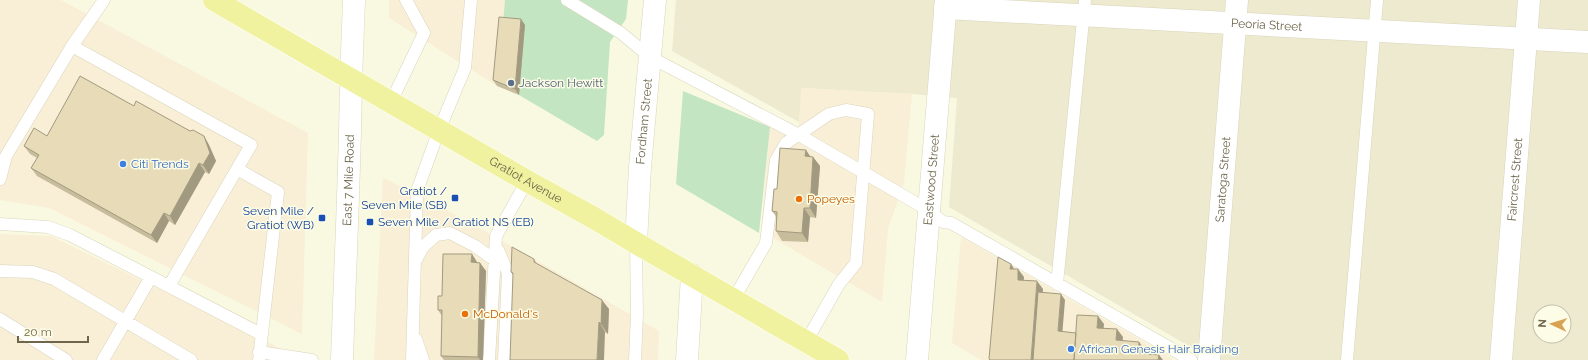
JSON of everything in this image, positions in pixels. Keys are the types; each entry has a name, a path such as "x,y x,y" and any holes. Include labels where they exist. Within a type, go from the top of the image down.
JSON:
{"main road":[{"name":"Gratiot Avenue","path":"214,0 838,360"}],"street":[{"name":"East 7 Mile Road","path":"342,360 354,0"},
{"name":"Fordham Street","path":"636,243 640,167 655,0"},
{"name":"Saratoga Street","path":"1209,360 1237,0"},
{"name":"Faircrest Street","path":"1501,360 1529,0"},
{"name":"Peoria Street","path":"946,4 1085,8 1235,24 1588,42"},
{"name":"Eastwood Street","path":"917,360 928,210 946,4"},
{"path":"687,360 692,275"}],"lane":[{"path":"0,179 6,156 72,46 104,0"},
{"path":"391,102 424,33 406,0"},
{"path":"412,360 418,191 439,130 465,68 471,0"},
{"path":"567,0 621,32 650,57 799,135 928,210 944,222 951,223 1191,360"},
{"path":"1348,360 1377,0"},
{"path":"1057,284 1085,8"},
{"path":"72,46 251,145 169,286"},
{"path":"733,300 766,243 776,160 786,143 829,114 846,110 868,114 856,263 839,284 806,342"},
{"path":"237,169 278,192 259,356 312,360"},
{"path":"489,360 496,261 496,236 528,181"},
{"path":"0,224 48,227 70,234 261,334"},
{"path":"415,262 423,247 436,235 450,233 475,246 496,261"},
{"path":"635,360 637,314 636,243"},
{"path":"496,246 508,273 504,360"},
{"path":"0,271 32,272 54,279 190,360"},
{"path":"103,360 151,277"},
{"path":"0,319 66,360"},
{"path":"413,330 423,360"}],"shaded area":[{"path":"0,0 61,0 308,133 302,334 49,208 0,200"},
{"path":"389,0 505,0 497,86 389,18"},
{"path":"676,0 1588,0 1588,360 1213,360 949,207 957,98 802,88 799,122 672,51"},
{"path":"801,88 912,94 904,183 888,229 882,302 761,231 770,127 799,127"},
{"path":"383,178 429,200 659,331 658,360 374,360"},
{"path":"0,234 51,236 304,360 0,360"},
{"path":"961,237 1172,358 1172,360 981,360 952,343"}],"green space":[{"path":"505,0 628,0 626,19 610,42 604,135 597,141 519,95 503,23"},
{"path":"683,91 770,127 759,233 676,184"}],"building":[{"path":"499,17 521,19 515,89 493,80"},
{"path":"80,76 134,106 136,101 190,131 193,130 204,136 210,153 203,165 199,163 170,216 164,213 151,235 31,168 39,155 24,146 34,128 47,136"},
{"path":"780,148 806,150 805,156 813,157 810,208 804,208 802,233 776,231 777,212 772,211 774,189 777,189"},
{"path":"512,247 534,259 534,262 602,300 597,360 510,360 513,273 511,272"},
{"path":"443,254 472,254 471,262 480,263 478,357 441,356 442,310 438,310 438,296 442,296"},
{"path":"998,257 1011,264 1010,269 1018,269 1018,280 1037,281 1031,360 989,359"},
{"path":"1038,292 1061,294 1058,331 1076,333 1074,360 1033,360"},
{"path":"1077,315 1098,316 1097,328 1117,329 1116,340 1139,342 1138,353 1159,355 1158,360 1074,360"}],"place":[{"name":"Jackson Hewitt","path":"511,83"},
{"name":"Citi Trends","path":"123,164"},
{"name":"Gratiot / Seven Mile (SB)","path":"455,198"},
{"name":"Popeyes","path":"799,199"},
{"name":"Seven Mile / Gratiot (WB)","path":"322,218"},
{"name":"Seven Mile / Gratiot NS (EB)","path":"370,222"},
{"name":"McDonald's","path":"465,314"},
{"name":"African Genesis Hair Braiding","path":"1071,349"}]}
